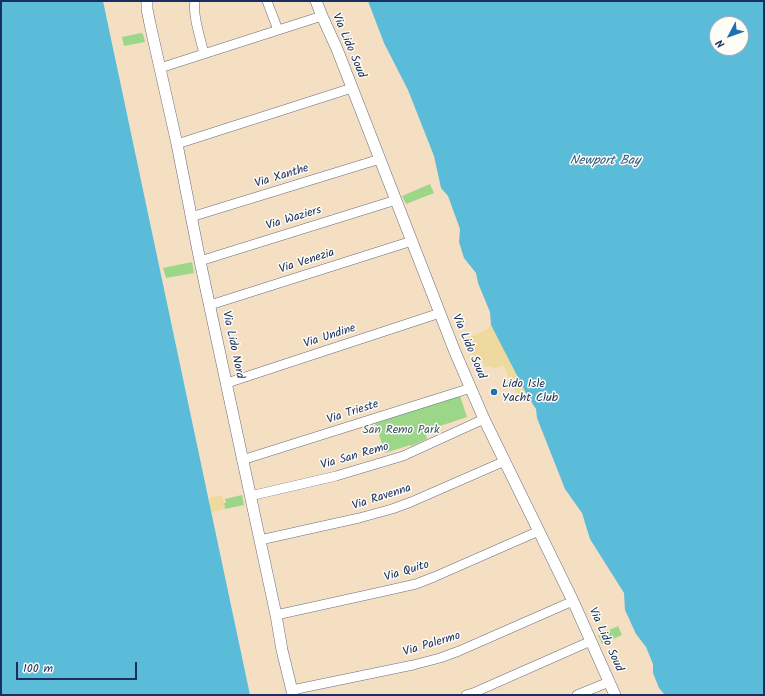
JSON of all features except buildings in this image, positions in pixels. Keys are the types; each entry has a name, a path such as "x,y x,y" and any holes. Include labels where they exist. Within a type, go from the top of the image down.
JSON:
{"street":[{"name":"Via Lido Nord","path":"147,1 147,9 177,144 200,261 292,693"},
{"path":"195,1 195,15 204,54"},
{"path":"267,1 278,30"},
{"name":"Via Lido Soud","path":"316,1 337,49 455,352 484,419 573,601 615,695"},
{"path":"160,68 322,16"},
{"path":"177,144 352,88"},
{"name":"Via Xanthe","path":"191,218 380,159"},
{"name":"Via Waziers","path":"200,261 396,200"},
{"name":"Via Venezia","path":"210,305 412,241"},
{"name":"Via Undine","path":"227,383 440,313"},
{"name":"Via Trieste","path":"242,460 471,388"},
{"name":"Via San Remo","path":"250,496 336,476 403,456 484,419"},
{"name":"Via Ravenna","path":"260,540 359,518 392,509 505,461"},
{"name":"Via Quito","path":"276,615 416,584 539,531"},
{"name":"Via Palermo","path":"292,693 440,658 573,601"},
{"path":"466,695 591,641"},
{"path":"578,695 609,682"}],"green space":[{"path":"141,33 143,34 145,42 124,46 122,37"},
{"path":"430,184 434,193 406,204 402,196"},
{"path":"192,262 194,273 166,278 163,268"},
{"name":"San Remo Park","path":"460,396 467,417 425,431 427,439 411,446 410,445 385,453 375,423"},
{"path":"242,495 244,505 225,509 225,499"},
{"path":"618,626 622,635 602,644 598,635"}],"sand":[{"path":"491,325 529,399 521,403 503,365 494,369 490,366 485,366 483,362 476,362 466,345 468,338 486,330"},
{"path":"222,495 225,509 211,512 209,498"}],"water":[{"path":"1,1 103,1 250,695 1,695"},
{"name":"Newport Bay","path":"368,1 764,1 764,695 665,695 659,688 653,673 653,664 646,647 636,634 625,610 624,593 590,539 582,513 565,489 537,418 536,409 527,395 491,325 490,312 478,283 476,273 464,258 459,242 460,229 448,196 441,188 434,156 408,90 384,43"}],"place":[{"name":"Lido Isle Yacht Club","path":"494,392"}]}
